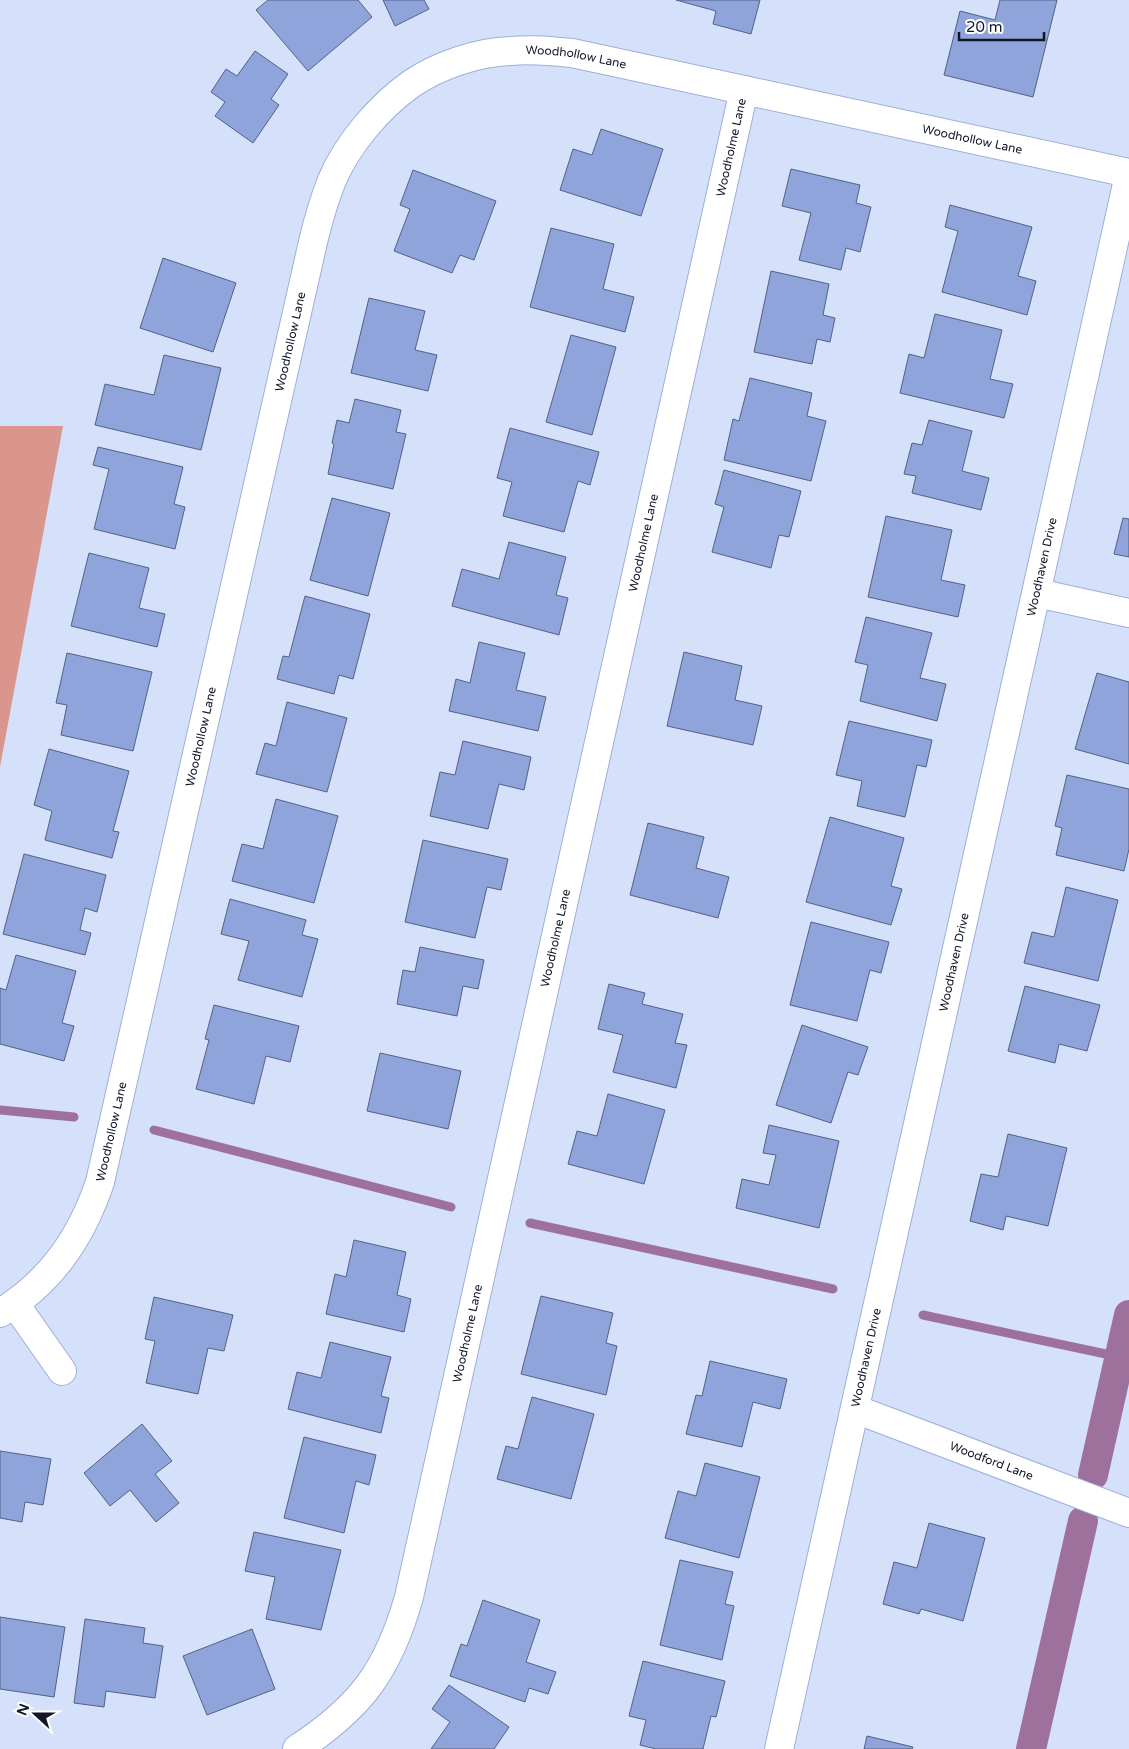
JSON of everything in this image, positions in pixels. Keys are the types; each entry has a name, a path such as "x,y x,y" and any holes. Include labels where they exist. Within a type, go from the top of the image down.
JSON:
{"street":[{"name":"Woodhollow Lane","path":"7,1308 42,1281 65,1253 86,1219 100,1182 313,242 333,179 348,152 366,127 388,103 412,84 452,64 477,56 510,51 540,50 572,53 644,67 1129,174"},
{"name":"Woodholme Lane","path":"297,1749 335,1722 368,1687 381,1668 392,1646 409,1597 744,90"},
{"name":"Woodhaven Drive","path":"779,1749 1129,174"},
{"path":"1037,593 1129,613"},
{"path":"7,1308 62,1371"},
{"name":"Woodford Lane","path":"855,1409 1129,1514"}],"shaded area":[{"path":"0,426 63,426 0,767"}],"building":[{"path":"268,0 358,0 372,17 308,71 256,10"},
{"path":"383,0 424,0 429,9 395,26"},
{"path":"676,0 760,0 751,34 713,24 716,11"},
{"path":"1000,0 1057,0 1033,97 944,75 960,11 995,20"},
{"path":"255,51 288,74 271,99 279,105 253,143 215,116 225,102 211,92 226,69 237,76"},
{"path":"601,129 663,149 641,216 560,190 573,149 592,155"},
{"path":"791,169 860,185 856,203 871,207 860,252 846,248 841,270 799,260 811,213 782,206"},
{"path":"413,170 496,201 474,260 460,255 452,273 394,251 410,209 400,205"},
{"path":"950,205 1032,227 1018,276 1036,281 1027,315 942,292 958,231 945,227"},
{"path":"551,228 614,244 603,289 634,297 625,332 530,307"},
{"path":"163,258 236,283 213,352 140,328"},
{"path":"771,271 829,284 823,315 835,318 830,342 817,339 812,364 754,352"},
{"path":"369,298 425,311 415,350 437,355 428,391 351,373"},
{"path":"935,314 1002,330 990,379 1013,384 1004,418 900,393 909,354 924,358"},
{"path":"571,335 616,347 592,435 546,422"},
{"path":"164,355 221,368 201,450 95,425 105,384 154,395"},
{"path":"750,378 812,393 807,416 826,421 811,481 724,460 733,419 739,421"},
{"path":"355,399 401,410 396,432 406,434 393,489 328,474 337,420 349,423"},
{"path":"929,420 972,431 962,471 989,478 981,510 912,493 916,476 904,474 912,443 922,445"},
{"path":"510,428 599,452 590,485 578,481 564,532 503,516 512,482 497,478"},
{"path":"98,447 183,467 174,504 185,507 175,549 94,529 109,469 93,465"},
{"path":"724,470 801,491 789,537 779,535 771,568 712,552 724,507 715,504"},
{"path":"332,498 390,513 368,596 310,580"},
{"path":"886,516 952,530 941,580 965,585 958,617 868,597"},
{"path":"1123,518 1129,519 1129,557 1114,554"},
{"path":"509,542 566,557 556,595 568,598 559,635 452,606 462,569 499,579"},
{"path":"89,553 149,568 139,608 165,614 157,647 71,626"},
{"path":"305,596 370,614 353,679 339,675 334,694 277,679 283,656 289,657"},
{"path":"866,617 932,633 920,678 946,684 937,721 860,701 868,665 855,662"},
{"path":"479,642 525,653 516,690 546,697 538,731 449,711 456,679 470,683"},
{"path":"684,652 742,666 735,700 762,706 753,745 667,726"},
{"path":"67,653 152,672 133,751 61,735 67,705 56,703"},
{"path":"1097,673 1129,682 1129,764 1075,749"},
{"path":"287,702 347,718 327,792 256,774 265,743 276,746"},
{"path":"849,721 932,740 926,767 917,765 905,817 857,806 862,781 836,775"},
{"path":"463,741 531,757 524,790 499,784 488,829 430,816 440,772 455,775"},
{"path":"49,749 129,771 113,831 119,832 112,858 45,840 52,811 34,805"},
{"path":"1067,775 1129,789 1129,849 1124,871 1056,855 1062,828 1055,826"},
{"path":"276,799 338,816 314,903 232,881 242,844 263,849"},
{"path":"830,817 904,838 891,886 902,889 891,925 806,902"},
{"path":"648,823 704,837 696,868 729,877 718,918 630,895"},
{"path":"423,840 508,859 501,890 487,887 475,938 405,922"},
{"path":"24,854 106,875 97,912 85,908 80,930 91,933 85,955 3,934"},
{"path":"1066,887 1118,900 1098,981 1024,963 1032,932 1054,937"},
{"path":"230,899 306,920 302,935 318,939 302,997 238,980 249,941 221,934"},
{"path":"811,922 889,942 881,973 870,970 857,1021 790,1005"},
{"path":"420,947 484,960 478,989 463,986 457,1016 397,1004 403,970 415,972"},
{"path":"16,955 76,971 62,1023 74,1026 64,1061 0,1044 0,988 6,990"},
{"path":"609,984 645,993 642,1004 683,1014 675,1043 687,1045 676,1088 613,1072 623,1035 598,1029"},
{"path":"1025,986 1100,1005 1087,1051 1059,1044 1055,1063 1008,1051"},
{"path":"214,1005 299,1026 290,1062 266,1056 254,1104 196,1089 209,1040 205,1039"},
{"path":"802,1025 868,1047 858,1075 848,1072 831,1123 776,1105"},
{"path":"380,1053 461,1071 448,1129 367,1111"},
{"path":"608,1094 665,1110 644,1184 568,1164 577,1131 597,1136"},
{"path":"769,1125 839,1141 819,1228 736,1208 742,1179 769,1185 776,1155 763,1153"},
{"path":"1008,1134 1067,1148 1048,1226 1006,1216 1003,1230 970,1221 981,1174 998,1177"},
{"path":"354,1240 406,1252 397,1295 411,1299 404,1332 326,1314 335,1274 346,1277"},
{"path":"541,1296 613,1313 606,1343 617,1346 606,1395 521,1374"},
{"path":"154,1297 233,1315 224,1351 208,1348 198,1394 146,1383 155,1341 145,1339"},
{"path":"330,1342 391,1357 381,1396 389,1398 381,1433 288,1409 297,1372 321,1378"},
{"path":"710,1361 787,1379 780,1409 753,1402 742,1447 686,1434 696,1395 702,1396"},
{"path":"532,1397 594,1414 571,1499 497,1479 506,1446 518,1449"},
{"path":"142,1424 172,1461 155,1474 179,1503 156,1522 130,1490 110,1506 84,1473"},
{"path":"304,1437 376,1455 369,1485 356,1481 344,1533 284,1518"},
{"path":"0,1451 51,1459 43,1505 25,1502 22,1522 0,1518"},
{"path":"705,1463 760,1477 739,1558 665,1538 678,1491 696,1496"},
{"path":"929,1523 985,1538 963,1621 921,1609 919,1614 883,1604 894,1562 917,1568"},
{"path":"254,1532 341,1550 321,1630 266,1619 275,1577 245,1571"},
{"path":"680,1560 733,1572 725,1604 734,1606 722,1660 660,1645"},
{"path":"483,1600 540,1620 526,1662 556,1672 548,1694 529,1688 525,1702 450,1676 461,1644 467,1646"},
{"path":"0,1617 65,1627 54,1697 0,1689"},
{"path":"85,1619 145,1628 143,1643 163,1646 155,1698 106,1691 104,1707 74,1703"},
{"path":"252,1629 275,1689 207,1715 183,1656"},
{"path":"643,1661 725,1681 716,1717 711,1716 703,1749 656,1749 640,1745 646,1720 629,1716"},
{"path":"449,1685 509,1727 494,1749 431,1749 450,1722 432,1709"},
{"path":"867,1736 913,1747 912,1749 864,1749"}],"waterway":[{"path":"0,1110 74,1117"},
{"path":"154,1130 451,1207"},
{"path":"530,1223 833,1289"},
{"path":"923,1315 1120,1357"},
{"path":"1093,1475 1129,1315"},
{"path":"1031,1749 1083,1521"}]}
